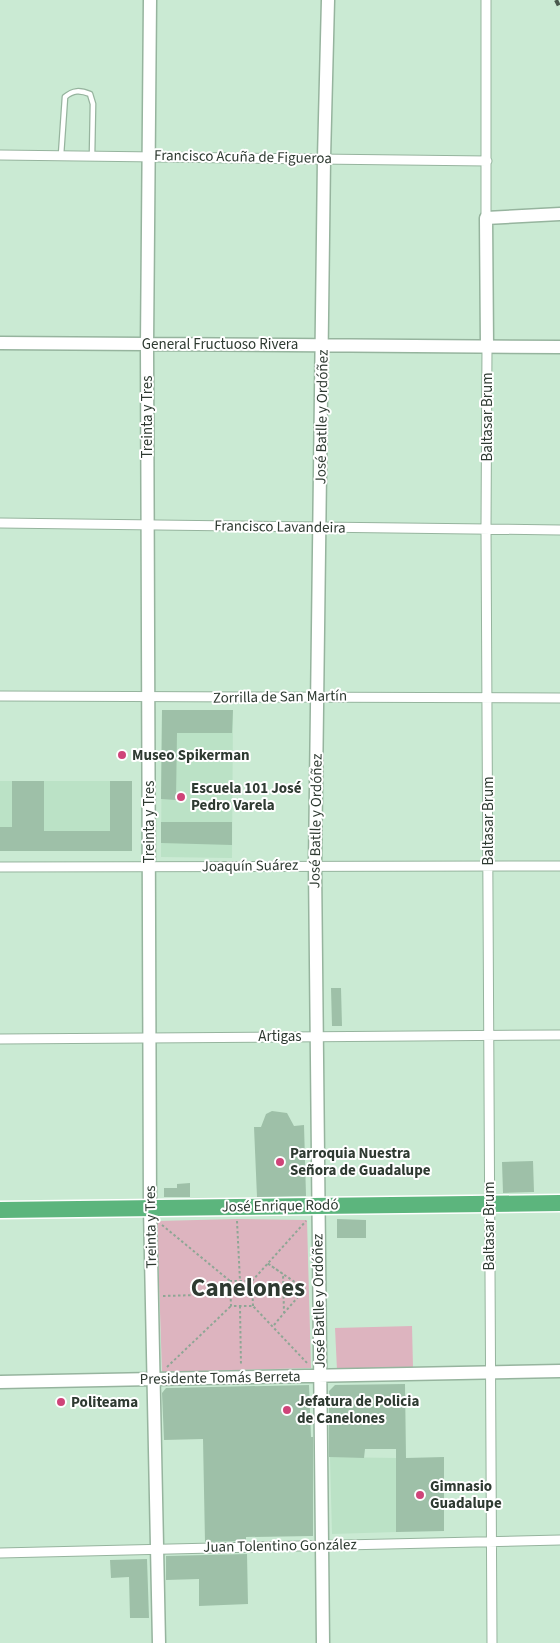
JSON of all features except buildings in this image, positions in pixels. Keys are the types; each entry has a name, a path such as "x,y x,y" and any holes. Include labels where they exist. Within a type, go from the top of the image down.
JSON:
{"highway":[{"name":"José Enrique Rodó","path":"0,1210 560,1203"}],"street":[{"name":"Treinta y Tres","path":"150,0 147,345 149,1037 150,1208 159,1643"},
{"name":"José Batlle y Ordóñez","path":"323,1643 322,1545 316,1372 318,1036 315,865 324,158 328,0"},
{"name":"Baltasar Brum","path":"486,0 486,529 492,1643"},
{"name":"Francisco Acuña de Figueroa","path":"0,155 486,161"},
{"path":"486,218 560,214"},
{"name":"General Fructuoso Rivera","path":"0,343 560,347"},
{"name":"Francisco Lavandeira","path":"0,524 560,530"},
{"name":"Zorrilla de San Martín","path":"0,696 560,698"},
{"name":"Joaquín Suárez","path":"0,867 560,866"},
{"name":"Artigas","path":"0,1039 560,1035"},
{"name":"Presidente Tomás Berreta","path":"0,1382 155,1380 316,1372 490,1373 560,1371"},
{"name":"Juan Tolentino González","path":"0,1553 560,1540"}],"lane":[{"path":"61,155 64,97 71,92 81,90 90,94 92,104 92,156"}],"path":[{"path":"150,1208 157,1221 230,1281 252,1281"},
{"path":"237,1219 240,1281"},
{"path":"297,1220 307,1220"},
{"path":"307,1220 307,1230"},
{"path":"253,1306 252,1281 307,1220"},
{"path":"267,1263 305,1289 274,1325"},
{"path":"267,1263 282,1274 284,1313"},
{"path":"230,1281 230,1306"},
{"path":"153,1296 230,1294"},
{"path":"155,1380 230,1306 253,1306 274,1325 316,1372"},
{"path":"240,1306 241,1377"},
{"path":"310,1358 316,1372"},
{"path":"301,1368 316,1372"}],"shaded area":[{"path":"162,710 233,710 232,858 161,857"},
{"path":"0,781 132,781 132,851 0,851"},
{"path":"307,1220 311,1368 162,1372 157,1221"},
{"path":"412,1326 413,1368 337,1370 335,1328"},
{"path":"330,1457 396,1458 396,1532 332,1534"}],"railway":[{"path":"556,0 560,8"}],"place":[{"name":"Museo Spikerman","path":"122,755"},
{"name":"Escuela 101 José Pedro Varela","path":"181,797"},
{"name":"Parroquia Nuestra Señora de Guadalupe","path":"280,1162"},
{"name":"Politeama","path":"61,1402"},
{"name":"Jefatura de Policia de Canelones","path":"287,1410"},
{"name":"Gimnasio Guadalupe","path":"420,1495"}],"district":[{"name":"Canelones","path":"248,1288"}]}
